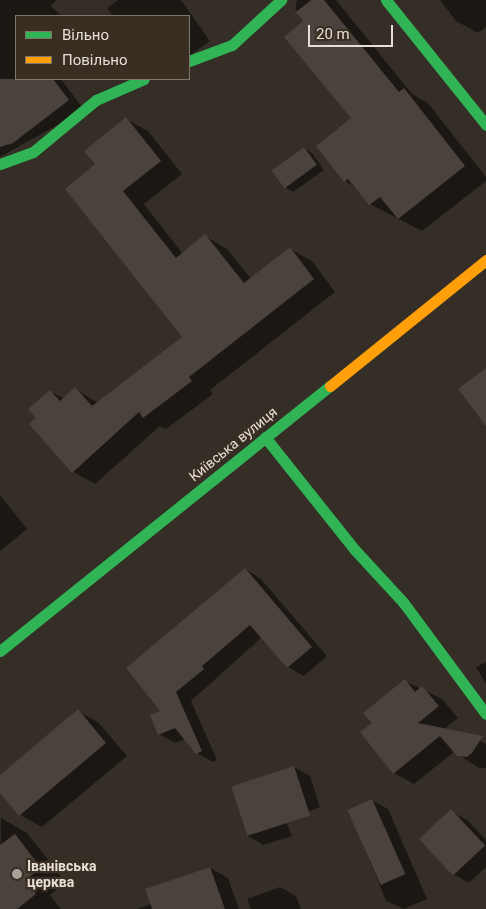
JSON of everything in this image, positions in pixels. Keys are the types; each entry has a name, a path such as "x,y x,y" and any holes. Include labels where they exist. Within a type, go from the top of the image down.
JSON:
{"street":[{"path":"190,61 232,45 281,0"},
{"path":"386,0 486,125"},
{"path":"0,164 33,152 96,100 142,80"},
{"name":"Київська вулиця","path":"0,651 486,260"},
{"path":"266,437 355,550 403,602 486,714"}],"building":[{"path":"311,0 324,0 399,92 404,88 465,166 398,219 380,197 369,205 348,179 344,182 316,146 351,118 284,37 303,21 296,12"},
{"path":"0,79 54,80 69,100 13,143 0,147"},
{"path":"126,117 161,161 123,191 176,258 205,234 244,283 290,247 314,279 189,377 192,381 143,418 139,412 72,473 29,424 36,418 28,409 50,390 60,401 75,387 92,406 182,337 65,189 95,164 84,151"},
{"path":"304,147 317,165 285,188 272,171"},
{"path":"486,368 486,426 458,389"},
{"path":"245,568 312,647 287,668 250,625 202,666 204,669 176,692 202,751 196,754 175,728 158,735 150,715 160,711 126,668"},
{"path":"405,679 415,692 422,686 439,706 418,723 483,736 472,753 467,757 457,756 440,736 393,774 360,732 372,723 363,713"},
{"path":"78,709 106,743 19,816 0,793 0,775"},
{"path":"294,766 310,815 247,836 231,786"},
{"path":"372,799 405,874 381,885 347,810"},
{"path":"451,809 485,846 453,876 419,839"},
{"name":"Іванівська церква","path":"15,834 41,868 25,880 36,894 17,909 0,909 0,845"},
{"path":"210,867 225,909 152,909 145,889"}],"traffic: fast":[{"path":"190,61 232,45 281,0"},
{"path":"386,0 486,125"},
{"path":"0,164 33,152 96,100 142,80"},
{"path":"0,651 330,386"},
{"path":"265,437 355,550 403,602 486,714"}],"traffic: slow":[{"path":"330,386 486,260"}],"place":[{"name":"Іванівська церква","path":"17,874"}]}
